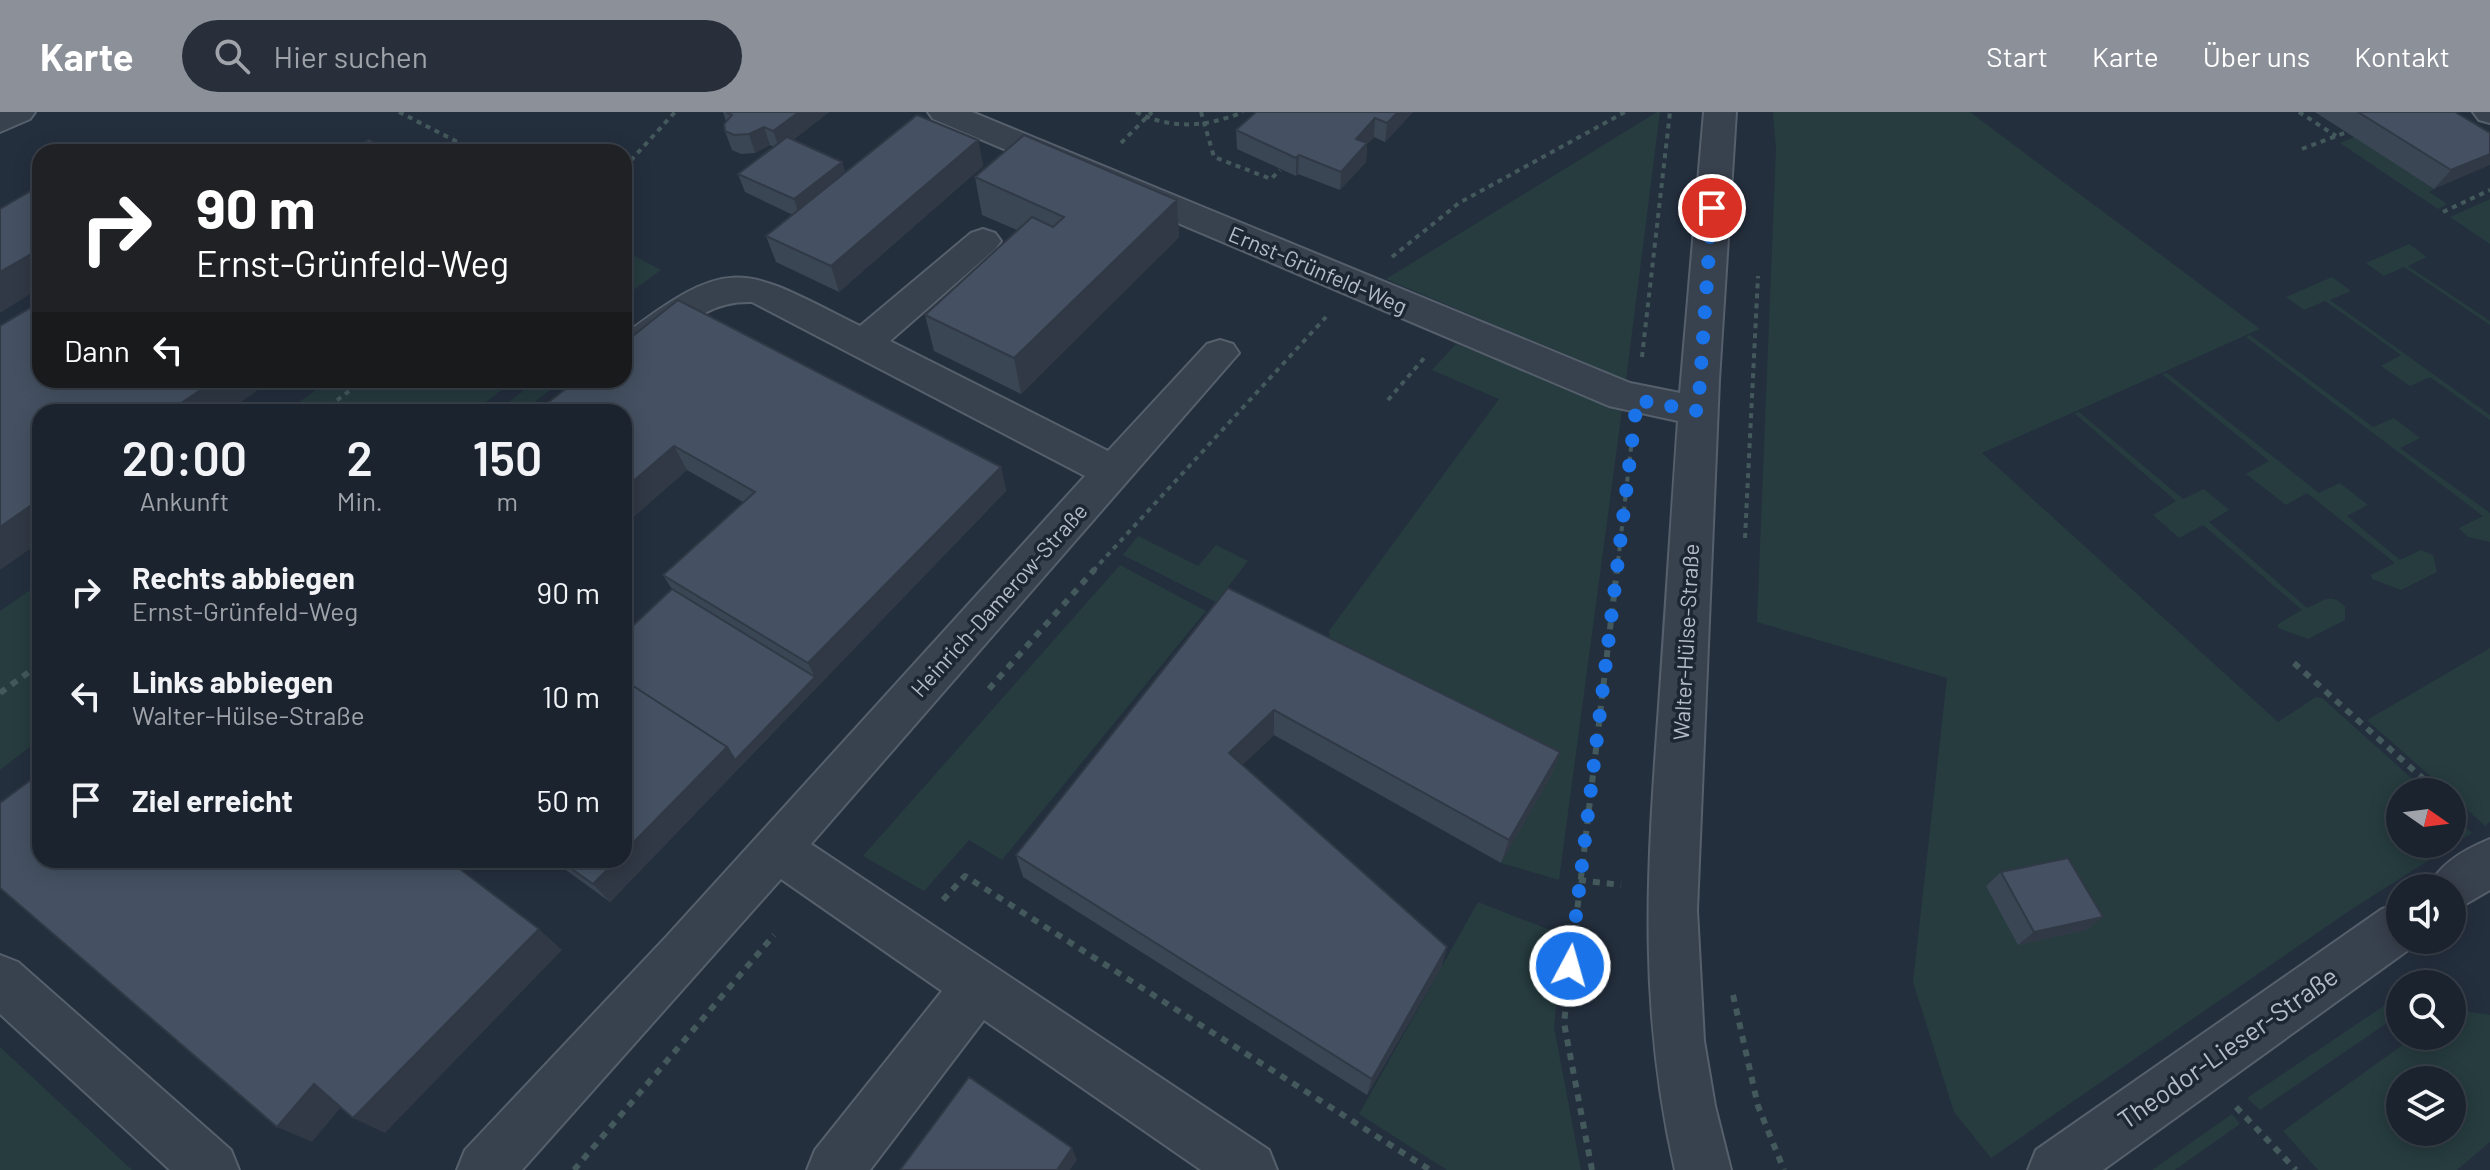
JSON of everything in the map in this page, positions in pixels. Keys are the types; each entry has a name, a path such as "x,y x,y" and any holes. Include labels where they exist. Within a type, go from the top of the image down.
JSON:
{"street":[{"path":"0,122 19,112"},
{"name":"Ernst-Grünfeld-Weg","path":"944,112 1451,326 1637,400 1698,411"},
{"name":"Walter-Hülse-Straße","path":"1703,1170 1679,1060 1670,967 1698,411 1720,112"},
{"path":"864,343 983,241"},
{"path":"632,349 687,306 723,289 758,290 1113,472"},
{"name":"Heinrich-Damerow-Straße","path":"485,1170 684,954 1220,353"},
{"path":"777,847 1249,1170"},
{"name":"Theodor-Lieser-Straße","path":"2056,1170 2386,936"},
{"path":"0,980 211,1170"},
{"path":"835,1170 979,985"}],"path":[{"path":"399,112 461,144"},
{"path":"632,159 675,112"},
{"path":"1136,112 1146,118 1174,125 1204,125 1243,112"},
{"path":"1146,118 1152,112"},
{"path":"1201,112 1214,157 1271,179 1280,170"},
{"path":"981,698 1160,494 1355,286 1459,203 1625,112"},
{"path":"1592,1170 1564,1023 1670,112"},
{"path":"2299,112 2336,137"},
{"path":"2302,149 2347,132"},
{"path":"2443,212 2490,190"},
{"path":"1744,542 1758,266"},
{"path":"1388,400 1451,326"},
{"path":"332,404 353,388"},
{"path":"2294,663 2422,778"},
{"path":"0,693 32,670"},
{"path":"933,912 965,876 1430,1170"},
{"path":"574,1170 821,880"},
{"path":"1731,982 1743,1054 1772,1148 1784,1170"},
{"path":"2200,1068 2296,1170"}],"green space":[{"path":"1660,112 1626,380 1386,279"},
{"path":"1773,112 1970,112 2260,329 1982,453 2278,722 2316,697 2322,698 2411,778 2386,778 2386,858 2433,858 2407,874 2386,874 2386,887 1991,1158 1954,1112 1913,982 1947,678 1757,622 1776,149"},
{"path":"2354,137 2434,189 2429,192 2447,204 2438,209 2340,143"},
{"path":"2490,199 2490,244 2450,217"},
{"path":"2409,244 2427,257 2408,266 2490,321 2490,325 2404,267 2384,276 2366,263"},
{"path":"632,254 661,270 632,291"},
{"path":"2332,277 2351,291 2330,300 2490,415 2490,420 2430,377 2410,386 2381,366 2401,355 2325,301 2304,310 2286,297"},
{"path":"2250,335 2373,427 2394,418 2420,438 2400,448 2490,513 2490,542 2468,537 2459,528 2483,516 2246,337"},
{"path":"1456,344 1622,410 1559,880 1501,863 1550,777 1331,666 1329,631 1499,399 1432,370"},
{"path":"2167,373 2319,493 2340,483 2368,505 2347,516 2400,560 2421,550 2433,555 2437,572 2401,590 2372,579 2371,575 2395,563 2307,493 2286,505 2246,474 2269,461 2162,374"},
{"path":"319,388 504,388 484,404 296,404"},
{"path":"527,388 553,388 532,404 506,404"},
{"path":"2079,412 2183,499 2204,489 2229,510 2209,522 2307,608 2327,599 2336,600 2345,607 2345,620 2308,639 2278,628 2278,624 2302,610 2203,525 2179,538 2153,515 2176,501 2074,413"},
{"path":"1138,536 1198,566 1216,545 1248,561 1216,602 1123,555"},
{"path":"1120,565 1206,611 1002,860 969,840 924,891 863,856"},
{"path":"32,589 32,745 0,770 0,611"},
{"path":"2490,648 2490,822 2485,826 2466,809 2466,778 2432,778 2367,720"},
{"path":"1478,902 1563,935 1554,1027 1581,1170 1447,1170 1359,1114"},
{"path":"2386,1004 2386,1024 2260,1110 2247,1098"},
{"path":"2466,1011 2490,1015 2490,1142 2457,1170 2318,1170 2283,1131 2396,1050 2466,1050"},
{"path":"0,1047 132,1170 0,1170"},
{"path":"2232,1114 2240,1124 2175,1170 2152,1170"}],"building":[{"path":"726,112 799,112 773,131 764,127 749,134 734,135 725,131 724,124 732,115"},
{"path":"1256,112 1398,112 1387,123 1375,118 1356,139 1367,143 1341,172 1299,155 1296,158 1236,130"},
{"path":"2358,112 2455,112 2490,133 2490,154 2451,170"},
{"path":"917,115 978,140 831,266 766,236"},
{"path":"1024,135 1177,200 1014,358 925,315 1032,217 1053,227 1064,217 975,177"},
{"path":"787,137 842,162 794,199 738,174"},
{"path":"32,190 32,254 0,272 0,209"},
{"path":"678,300 1001,467 808,663 663,575 755,492 674,446 632,482 632,404 546,404 567,388 632,388 632,337"},
{"path":"32,307 32,388 203,388 180,404 32,404 32,505 0,527 0,326"},
{"path":"1228,588 1560,752 1509,840 1274,710 1229,753 1447,947 1372,1079 1016,855"},
{"path":"672,589 815,677 735,760 727,747 632,685 632,626"},
{"path":"632,685 727,747 632,844"},
{"path":"32,779 32,868 459,868 539,929 353,1118 314,1084 277,1127 0,888 0,803"},
{"path":"2068,858 2103,917 2034,932 2001,872"},
{"path":"570,868 609,868 593,884"},
{"path":"969,1077 1072,1148 1057,1170 900,1170"}],"route":[{"path":"1570,966 1637,400 1698,411 1712,208"}]}
